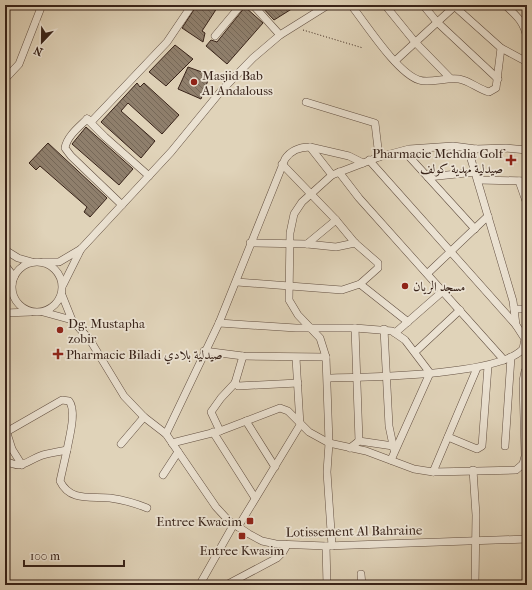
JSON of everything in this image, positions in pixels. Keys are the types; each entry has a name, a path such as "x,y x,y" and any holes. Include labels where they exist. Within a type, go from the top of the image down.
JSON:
{"street":[{"path":"5,79 19,64 41,8 49,5"},
{"path":"122,205 71,156 65,148 66,143 72,134 87,119 92,120 145,67 167,42 192,5"},
{"path":"215,36 241,5"},
{"path":"253,5 280,35"},
{"path":"5,250 18,258 32,262 59,262 81,248 149,176 192,128 221,91 253,58 280,35 328,5"},
{"path":"351,5 395,61 408,75 420,81 450,78 468,81 481,90 489,92 496,88 502,48"},
{"path":"385,5 415,42 450,78"},
{"path":"423,5 437,22 498,79"},
{"path":"505,5 521,20 525,28 527,39"},
{"path":"395,61 454,6 502,48 527,62"},
{"path":"521,20 527,16"},
{"path":"306,102 374,123 379,157"},
{"path":"87,119 104,137 149,176"},
{"path":"327,585 329,546 328,378 326,357 320,338 291,305 288,286 289,244 294,214 312,194 332,176 379,157 404,151 453,146 476,149 506,148 527,150"},
{"path":"166,434 237,282 250,243 282,164 288,155 294,150 302,147 310,147 349,156 366,162 451,252 516,325 526,342 520,353 488,366 430,373 358,378 328,378"},
{"path":"310,147 332,176"},
{"path":"476,149 472,152 471,156 514,309 516,325"},
{"path":"404,151 475,229"},
{"path":"237,282 342,290 360,284 377,270 379,265 355,242 312,194 282,164"},
{"path":"339,172 359,198 460,310 508,359 505,446"},
{"path":"428,177 476,172"},
{"path":"478,180 523,180 527,204"},
{"path":"428,273 488,216"},
{"path":"307,244 336,220"},
{"path":"250,243 341,246 355,242"},
{"path":"42,312 56,304 62,295 63,285 81,248"},
{"path":"5,295 22,266 32,262"},
{"path":"43,262 57,270 63,285"},
{"path":"5,265 13,280 15,300 22,308 32,312"},
{"path":"5,278 13,280"},
{"path":"360,284 408,322"},
{"path":"395,333 443,291"},
{"name":"Lotissement Al Bahraine","path":"62,295 72,320 90,340 124,396 144,417 166,434 216,507 236,526 262,541 287,545 329,546 527,539"},
{"path":"514,309 527,309"},
{"path":"415,352 460,310"},
{"path":"5,313 42,312 72,320"},
{"path":"219,323 384,330 395,333 405,340 430,373"},
{"path":"355,328 358,378 359,441"},
{"path":"384,330 389,426 394,448"},
{"path":"204,351 243,356 296,358 326,357"},
{"path":"243,356 235,383 221,398 211,412 216,432 255,498"},
{"path":"200,584 300,425 296,358"},
{"path":"448,437 477,449 482,446 488,366"},
{"path":"433,472 477,368"},
{"path":"172,443 216,432 280,408 288,411 308,432 329,442 391,460 414,469 433,472 473,470 509,471 519,469 523,464 525,456 523,381 525,371 527,369"},
{"path":"391,460 394,448 430,373"},
{"path":"235,383 238,386 298,383"},
{"path":"22,465 12,449 6,429 23,424 57,402 66,400 72,404 73,414 60,481 66,491 77,496 128,501 147,508"},
{"path":"121,444 144,417"},
{"path":"246,421 275,467"},
{"path":"350,448 359,441 394,448"},
{"path":"5,461 15,465 22,465 40,456 67,450"},
{"path":"164,475 178,452"},
{"path":"473,470 475,585"},
{"path":"226,585 277,558 287,545"},
{"path":"362,574 362,585"},
{"path":"485,585 527,584"}],"path":[{"path":"295,27 363,48"}],"building":[{"path":"197,5 219,5 202,31 205,33 203,42 182,28"},
{"path":"260,5 298,5 274,20"},
{"path":"245,7 263,23 227,64 206,46 211,40 217,42"},
{"path":"175,45 193,59 166,86 149,72"},
{"name":"Masjid Bab Al Andalouss","path":"188,67 210,75 201,99 178,89"},
{"path":"137,83 140,87 144,83 179,115 162,134 128,103 121,111 155,141 141,158 101,122"},
{"path":"86,127 133,169 119,185 72,144"},
{"path":"48,143 107,198 90,217 84,212 87,207 40,166 36,170 29,163"}],"place":[{"name":"Masjid Bab Al Andalouss","path":"194,82"},
{"name":"Pharmacie Mehdia Golf صيدلية مهدية كولف","path":"511,160"},
{"name":"مسجد الريان","path":"405,286"},
{"name":"Dg. Mustapha zobir","path":"60,330"},
{"name":"Pharmacie Biladi صيدلية بلادي","path":"58,354"},
{"name":"Entree Kwacim","path":"250,521"},
{"name":"Entree Kwasim","path":"242,536"}]}
